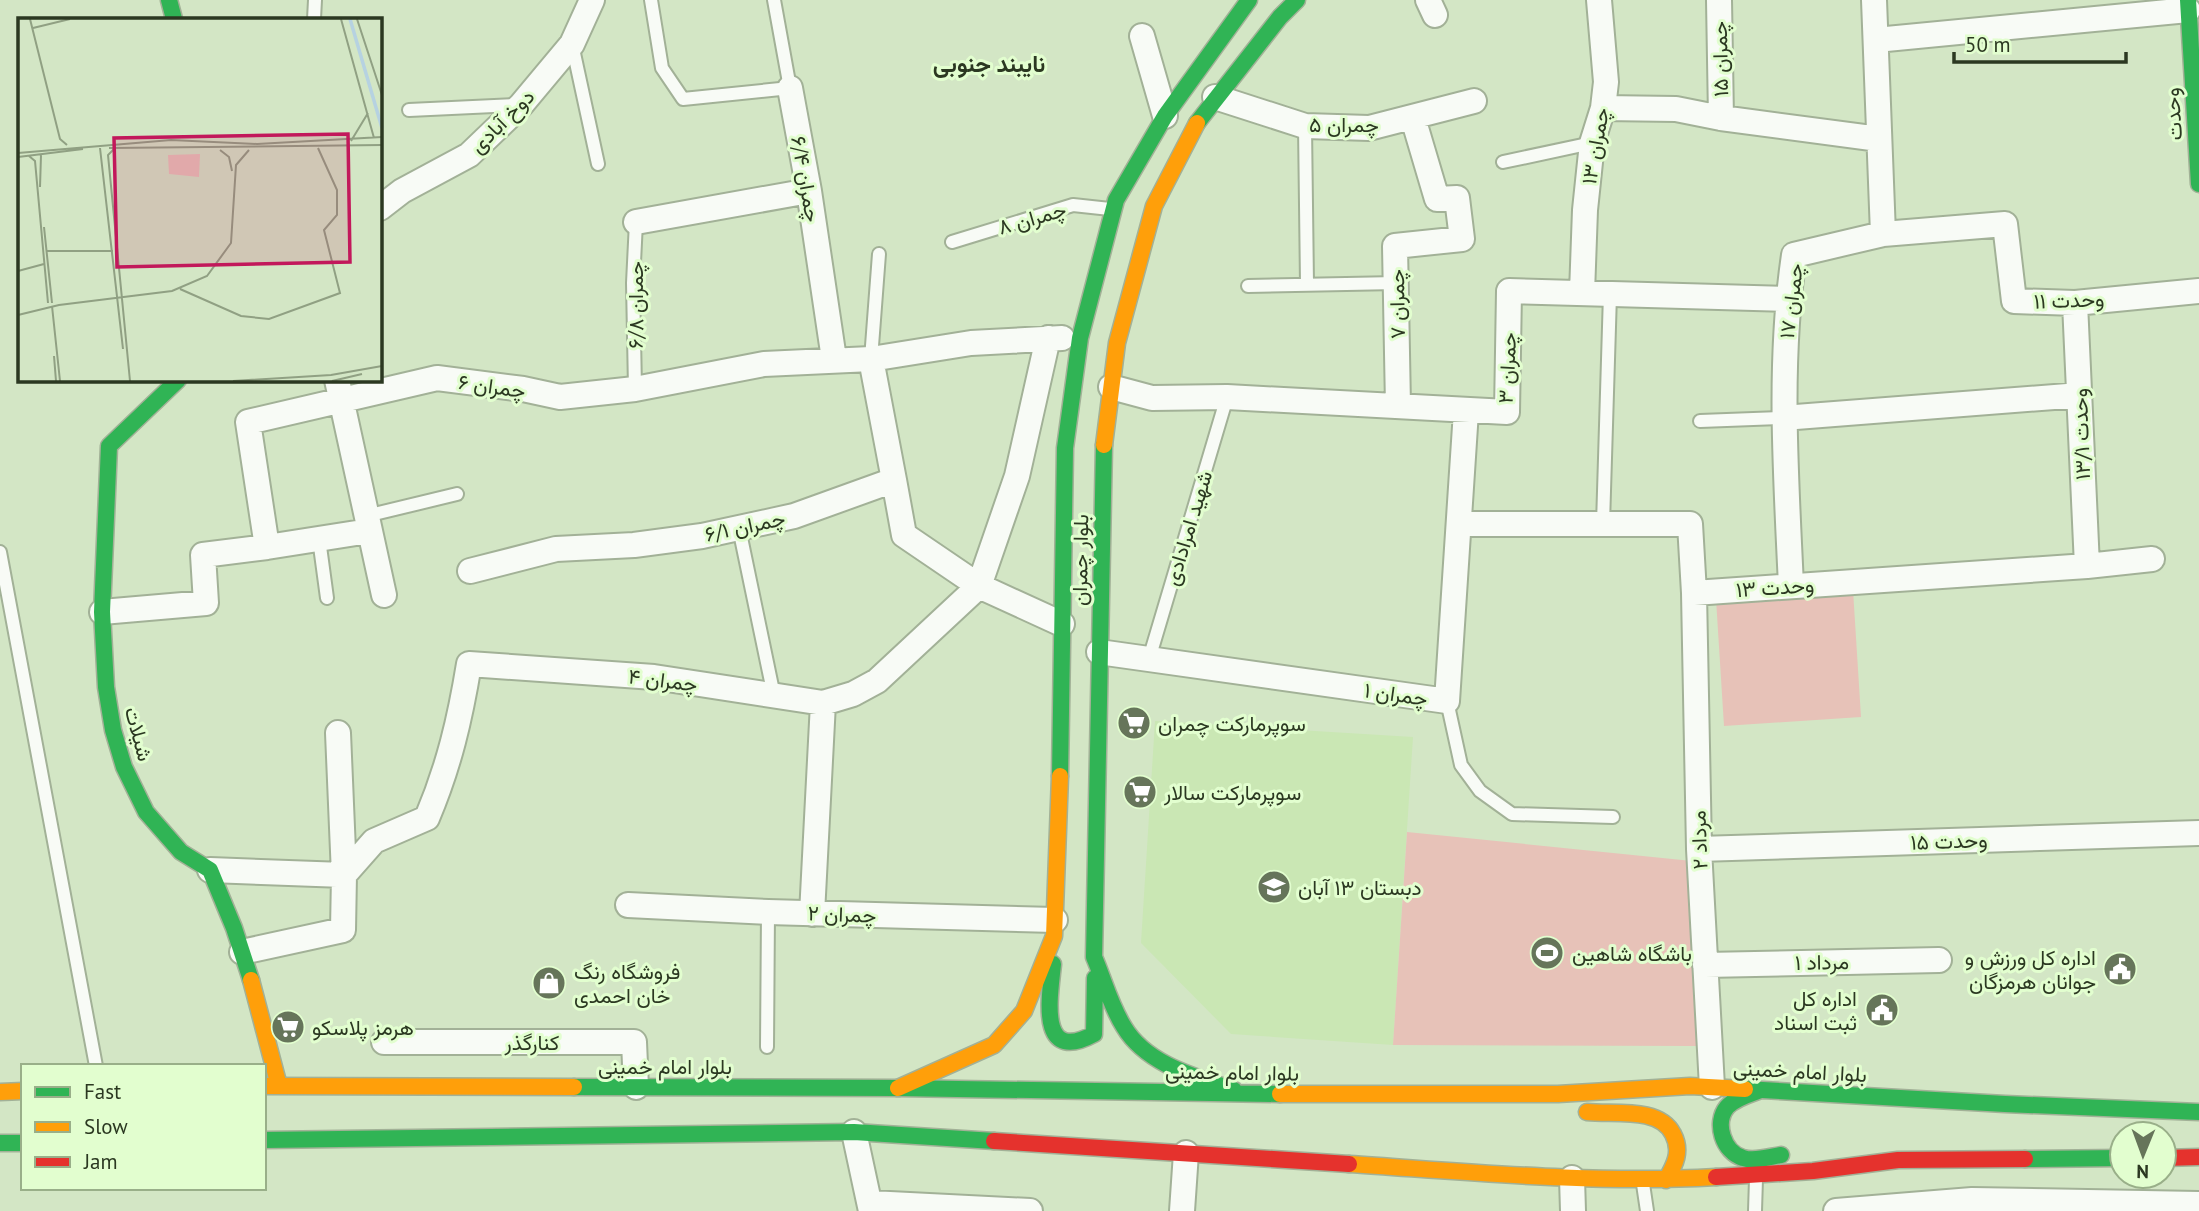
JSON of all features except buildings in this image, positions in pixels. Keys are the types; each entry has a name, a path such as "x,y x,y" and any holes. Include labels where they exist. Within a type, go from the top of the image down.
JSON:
{"main road":[{"path":"169,0 174,18"},
{"name":"بلوار چمران","path":"1244,1094 1180,1070 1159,1059 1130,1037 1117,1014 1094,957 1104,438 1111,387 1099,341 1114,210 1116,200 1165,116 1249,0"},
{"name":"بلوار چمران","path":"898,1088 994,1045 1024,1011 1055,928 1065,448 1099,341 1154,206 1200,117 1280,17 1297,0"},
{"name":"وحدت","path":"2192,6 2199,184"},
{"name":"شیلات","path":"176,382 108,446 102,612 106,687 113,730 124,767 146,811 181,852 210,870"},
{"path":"210,870 242,952 271,1086"},
{"path":"1055,928 1050,1027 1057,1038 1069,1042 1083,1041 1094,1034 1094,957"},
{"name":"بلوار امام خمینی","path":"271,1086 898,1088 1244,1094 1558,1094 1690,1086 2199,1112"},
{"path":"1761,1090 1727,1107 1721,1122 1722,1138 1743,1158 1808,1155 1937,1161 2108,1158"},
{"path":"0,1092 21,1091"},
{"path":"1558,1094 1573,1110 1645,1116 1661,1119 1671,1127 1678,1150 1676,1163 1665,1180"},
{"path":"266,1140 854,1132 1572,1178 1642,1180 1813,1171 1898,1160"},
{"path":"0,1143 21,1143"},
{"path":"2178,1157 2199,1157"}],"street":[{"name":"دوخ آبادی","path":"382,206 402,191 469,155 521,105 572,44 592,0"},
{"name":"چمران ۱۳","path":"1582,293 1585,210 1592,143 1603,108 1606,82 1599,0"},
{"name":"چمران ۱۵","path":"1719,0 1721,118"},
{"path":"1874,0 1883,234"},
{"path":"1876,40 2192,6"},
{"path":"1142,36 1165,116"},
{"name":"چمران ۶/۴","path":"790,88 809,191 834,359"},
{"name":"چمران ۵","path":"1215,97 1305,126 1369,128 1474,101"},
{"path":"1603,108 1676,109 1721,118 1879,139"},
{"name":"چمران ۷","path":"1398,406 1395,246 1462,239 1457,198 1437,199 1413,118"},
{"path":"636,222 809,191"},
{"name":"وحدت ۱۱","path":"1883,234 2005,225 2014,302 2075,303 2199,291"},
{"name":"چمران ۱۷","path":"1791,586 1783,418 1788,299 1794,255 1883,234"},
{"name":"چمران ۳","path":"1111,387 1152,398 1227,397 1507,412 1509,291 1788,299"},
{"name":"وحدت ۱۳/۱","path":"2075,303 2087,566"},
{"name":"چمران ۶","path":"267,547 248,422 339,389 437,378 523,389 560,397 635,389 764,364 872,359 971,343 1048,338 1099,341"},
{"name":"چمران ۴","path":"344,876 374,841 427,818 443,778 459,724 469,664 654,677 823,703 853,694 877,681 979,586 1017,477 1048,338"},
{"path":"872,359 904,535 979,586 1062,624"},
{"path":"339,389 384,595"},
{"path":"1783,418 2080,395"},
{"name":"چمران ۱","path":"1099,652 1447,701 1466,411"},
{"name":"چمران ۶/۱","path":"470,571 556,550 634,545 702,536 794,516 894,480"},
{"path":"102,612 206,603 203,555 319,539 368,523"},
{"path":"1460,524 1690,524 1694,593"},
{"name":"وحدت ۱۳","path":"1694,593 2087,566 2152,559"},
{"name":"مرداد ۲","path":"1694,593 1699,849 1712,1087"},
{"path":"813,914 823,703"},
{"path":"242,952 343,930 344,876 338,733"},
{"name":"وحدت ۱۵","path":"1699,849 2199,833"},
{"path":"210,870 344,876"},
{"name":"چمران ۲","path":"628,905 1055,928"},
{"name":"مرداد ۱","path":"1705,965 1939,960"},
{"name":"کنارگذر","path":"384,1042 634,1042 636,1087"},
{"path":"854,1132 871,1207 1030,1211"},
{"path":"1182,1211 1186,1153"},
{"path":"1937,1161 1972,1200"},
{"path":"1572,1178 1573,1211"},
{"path":"1844,1211 1972,1200 2199,1205"}],"lane":[{"path":"314,18 315,0"},
{"path":"651,0 662,68 683,100 790,88"},
{"name":"چمران ۶/۴","path":"775,0 790,88"},
{"path":"572,44 598,164"},
{"path":"409,110 521,105"},
{"path":"1305,126 1307,284"},
{"path":"1503,162 1592,143"},
{"name":"چمران ۸","path":"952,242 1073,205 1114,210"},
{"name":"چمران ۶/۸","path":"635,389 633,283 636,222"},
{"path":"872,359 879,254"},
{"path":"1248,286 1397,284"},
{"path":"1603,524 1610,294"},
{"name":"شهید امرادادی","path":"1149,659 1227,397"},
{"path":"1699,421 1783,418"},
{"path":"368,523 457,494"},
{"path":"739,528 774,696"},
{"path":"319,539 327,598"},
{"path":"0,552 96,1064"},
{"path":"1447,701 1461,765 1480,792 1512,814 1613,817"},
{"path":"767,1047 768,912"},
{"path":"1755,1211 1756,1175"},
{"path":"1642,1180 1647,1211"}],"shaded area":[{"path":"1853,590 1861,717 1724,726 1716,599"},
{"name":"دبستان ۱۳ آبان","path":"1155,721 1413,737 1393,1045 1231,1034 1141,943"},
{"name":"باشگاه شاهین","path":"1407,832 1692,861 1696,1046 1393,1045"}],"traffic: fast":[{"path":"169,0 174,18"},
{"path":"1060,776 1065,448 1080,338 1116,200 1165,116 1249,0"},
{"path":"1197,123 1280,17 1297,0"},
{"path":"2188,0 2199,184"},
{"path":"176,382 109,446 102,612 106,687 113,730 124,767 146,812 181,852 210,870 234,928 251,980"},
{"path":"1104,445 1094,957 1115,1010 1133,1040 1145,1051 1173,1068 1234,1090"},
{"path":"1053,964 1051,1023 1055,1034 1063,1041 1076,1041 1094,1034 1095,978"},
{"path":"574,1087 898,1088 1280,1094"},
{"path":"1745,1089 2199,1112"},
{"path":"1761,1090 1738,1099 1727,1107 1721,1121 1723,1136 1730,1150 1743,1158 1781,1155"},
{"path":"266,1140 854,1132 994,1141"},
{"path":"0,1143 21,1143"},
{"path":"2025,1159 2108,1158"}],"traffic: slow":[{"path":"1104,445 1117,343 1154,206 1197,123"},
{"path":"898,1088 994,1045 1024,1011 1054,936 1060,776"},
{"path":"251,980 279,1086"},
{"path":"266,1086 574,1087"},
{"path":"1280,1094 1558,1094 1690,1086 1745,1089"},
{"path":"0,1092 21,1091"},
{"path":"1587,1112 1634,1114 1657,1119 1666,1125 1677,1146 1675,1163 1666,1180"},
{"path":"1349,1164 1578,1178 1716,1177"}],"traffic: jam":[{"path":"994,1141 1349,1164"},
{"path":"2178,1158 2199,1157"},
{"path":"1716,1177 1813,1171 1898,1160 2025,1159"}],"place":[{"name":"سوپرمارکت چمران","path":"1134,723"},
{"name":"سوپرمارکت سالار","path":"1140,792"},
{"name":"دبستان ۱۳ آبان","path":"1274,887"},
{"name":"باشگاه شاهین","path":"1547,953"},
{"name":"اداره کل ورزش و جوانان هرمزگان","path":"2120,969"},
{"name":"فروشگاه رنگ خان احمدی","path":"549,983"},
{"name":"اداره کل ثبت اسناد","path":"1882,1010"},
{"name":"هرمز پلاسکو","path":"288,1027"}],"district":[{"name":"نایبند جنوبی","path":"989,63"}]}
